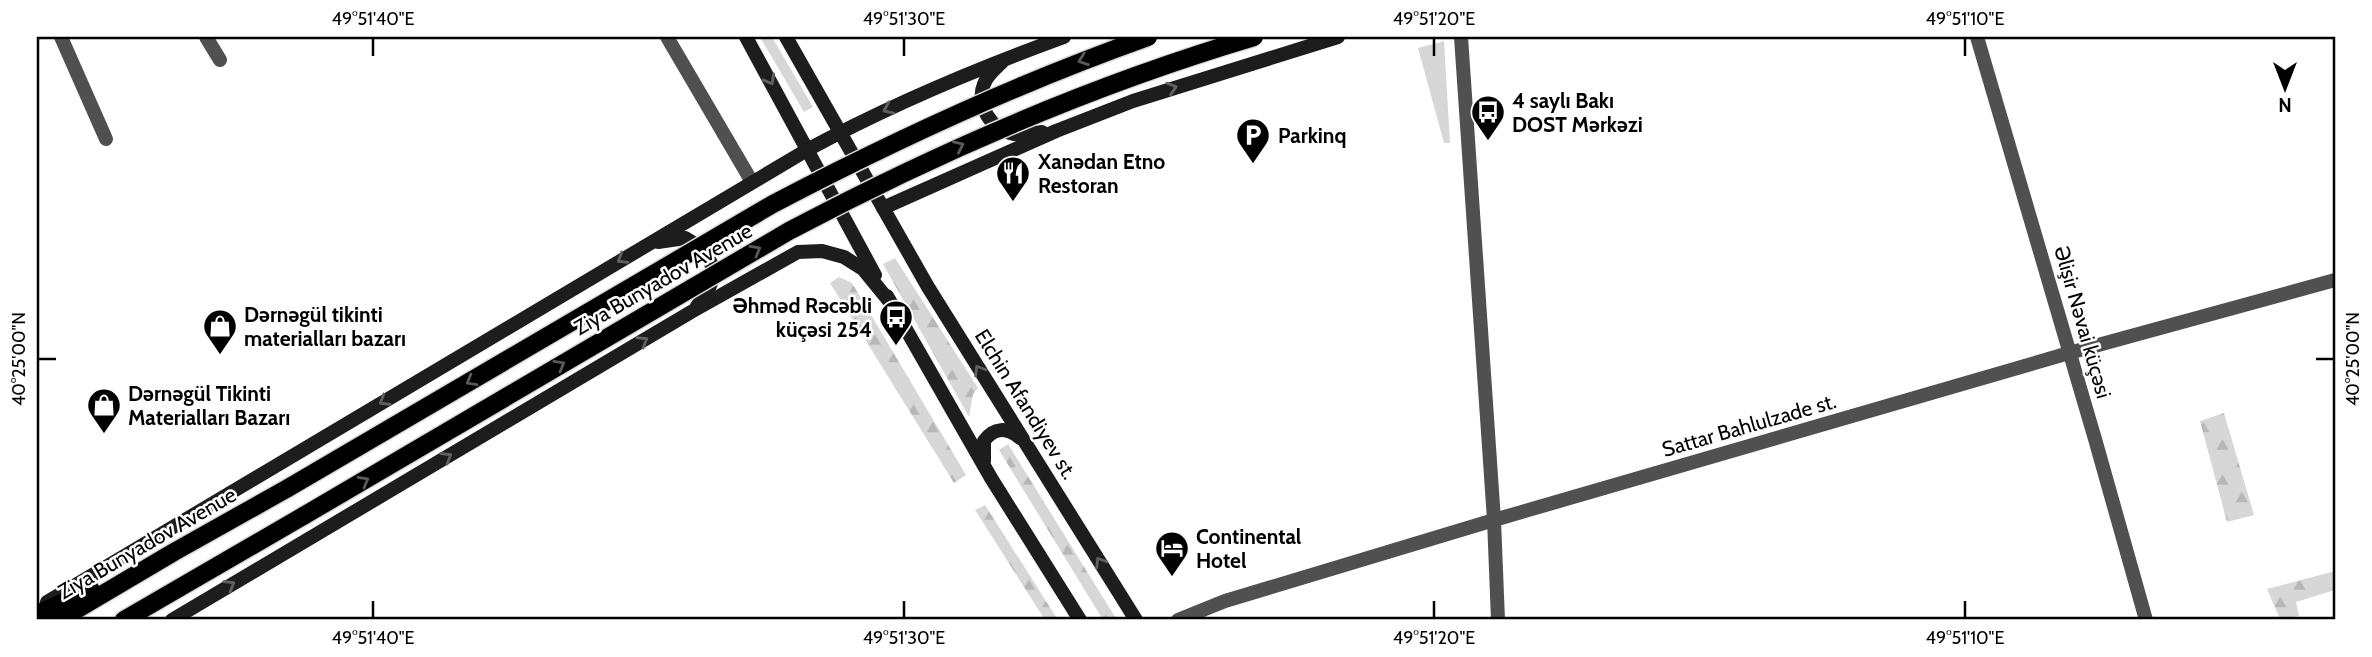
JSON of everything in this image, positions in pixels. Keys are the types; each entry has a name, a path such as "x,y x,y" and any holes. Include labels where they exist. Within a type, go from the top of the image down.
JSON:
{"main road":[{"path":"746,37 890,302 991,478 1080,620"},
{"name":"Elchin Afandiyev st.","path":"786,37 928,287 1136,620"},
{"name":"Ziya Bunyadov Avenue","path":"37,608 807,150 840,132 1008,57 1064,37"},
{"name":"Ziya Bunyadov Avenue","path":"59,620 773,204 973,105 1077,62 1148,37"},
{"name":"Ziya Bunyadov Avenue","path":"124,620 789,231 854,196 997,129 1087,93 1254,37"},
{"path":"883,208 1056,131 1133,101 1338,37"},
{"path":"1008,57 984,82 981,93 986,115 1003,131 1016,135 1056,131"},
{"path":"643,246 685,238 705,252 713,271 712,282 706,296 691,312"},
{"name":"Ziya Bunyadov Avenue","path":"172,620 691,312 798,252 822,251 854,262 872,278 890,302"},
{"path":"991,478 982,456 984,441 988,436 1001,429 1009,430 1023,440"},
{"path":"37,614 174,552"},
{"path":"149,620 187,583"}],"street":[{"path":"61,37 106,139"},
{"path":"206,37 219,60"},
{"path":"667,37 752,182"},
{"path":"1461,37 1498,620"},
{"name":"Əlişir Nəvai küçəsi","path":"1977,37 2146,620"},
{"name":"Sattar Bahlulzade st.","path":"1178,620 1225,601 1493,520 2069,353 2335,280"}],"green space":[{"path":"760,37 772,37 813,107 804,112"},
{"path":"1444,41 1450,143 1444,143 1418,48"},
{"path":"895,258 978,388 973,394 969,417 883,264"},
{"path":"839,277 852,283 966,475 954,483 830,283"},
{"path":"2224,413 2254,515 2227,522 2200,421"},
{"path":"1008,444 1117,620 1103,620 999,450"},
{"path":"985,505 1058,620 1045,620 975,510"},
{"path":"2335,571 2335,590 2296,602 2299,616 2280,619 2267,589"}],"place":[{"name":"4 saylı Bakı DOST Mərkəzi","path":"1488,142"},
{"name":"Parkinq","path":"1253,165"},
{"name":"Xanədan Etno Restoran","path":"1013,203"},
{"name":"Əhməd Rəcəbli küçəsi 254","path":"896,347"},
{"name":"Dərnəgül tikinti materialları bazarı","path":"220,356"},
{"name":"Dərnəgül Tikinti Materialları Bazarı","path":"104,435"},
{"name":"Continental Hotel","path":"1172,578"}]}
